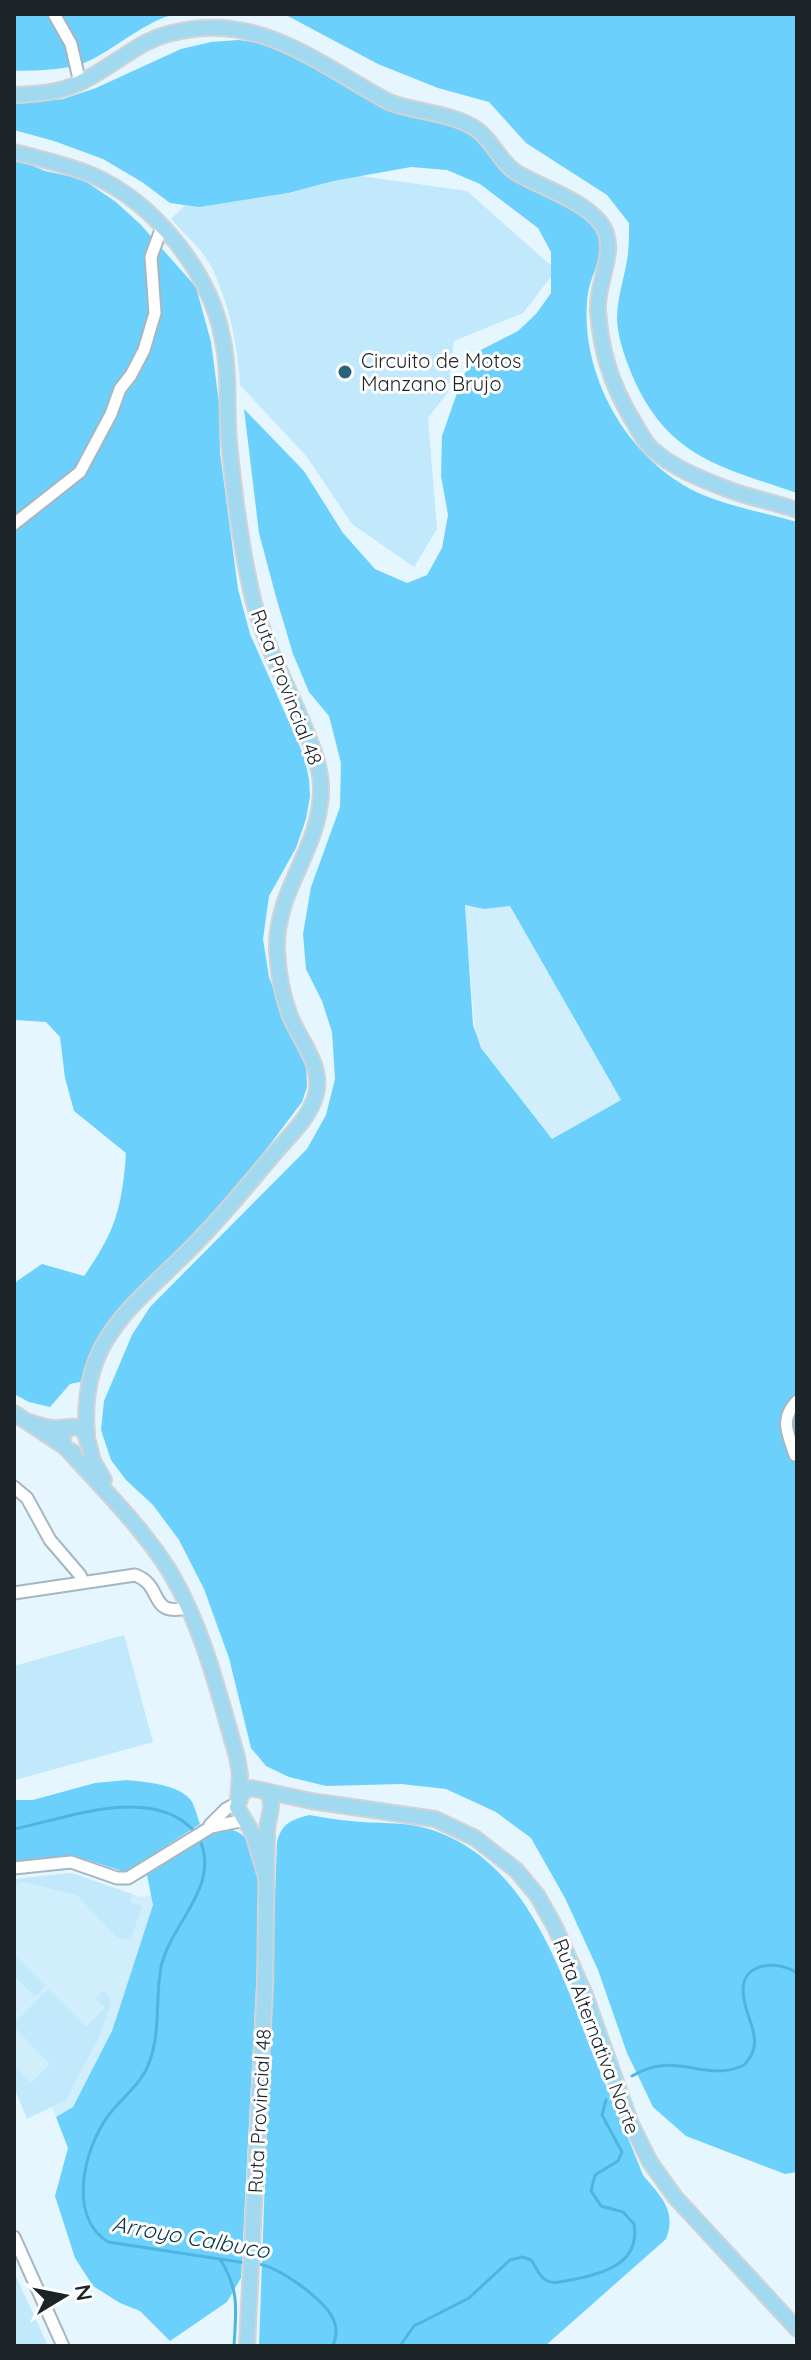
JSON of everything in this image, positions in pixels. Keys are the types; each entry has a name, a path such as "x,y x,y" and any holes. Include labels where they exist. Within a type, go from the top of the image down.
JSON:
{"main road":[{"path":"14,95 49,93 80,83 164,34 209,27 233,28 257,32 284,42 389,102 460,121 476,129 507,166 573,201 595,218 606,232 608,250 597,301 600,340 606,366 619,397 651,448 679,468 729,490 797,510"},
{"name":"Ruta Provincial 48","path":"14,152 97,177 162,227 199,272 215,305 226,364 229,446 254,602 320,773 322,788 317,823 277,923 284,998 292,1021 314,1062 316,1092 302,1122 190,1250 117,1321 100,1350 67,1437 148,1541 191,1607 237,1757 240,1781 238,1811 246,1820 259,1848 266,1882"},
{"name":"Ruta Provincial 48","path":"90,1380 87,1437 97,1470 159,1545 212,1653 254,1780 272,1803 247,2346"},
{"path":"14,1413 67,1437 77,1452 82,1449 87,1437 81,1428 67,1437"},
{"path":"238,1802 248,1789 264,1790"},
{"name":"Ruta Alternativa Norte","path":"264,1790 311,1801 414,1815 446,1823 484,1844 523,1877 543,1904 578,1979 631,2124 650,2162 675,2197 797,2329"},
{"name":"Ruta Alternativa Norte","path":"270,1814 284,1804 311,1801"},
{"path":"246,1820 259,1822 270,1814"}],"street":[{"path":"54,14 71,44 80,83"},
{"path":"14,524 80,472 111,414 120,389 131,375 154,320 151,257 162,227"},
{"path":"795,1455 786,1428 787,1412 797,1401"},
{"path":"14,1487 27,1498 50,1540 87,1581"},
{"path":"14,1593 135,1575 148,1582 165,1609 172,1611 191,1607"},
{"path":"204,1831 226,1809 238,1802"},
{"path":"14,1868 71,1862 124,1879 204,1831 222,1823 246,1820"},
{"path":"14,2237 63,2346"}],"shaded area":[{"path":"14,14 175,14 153,22 84,63 54,69 14,71"},
{"path":"284,14 797,14 797,493 703,457 666,429 650,409 636,384 621,345 617,320 628,254 629,223 607,195 526,143 489,102 438,88 378,64"},
{"path":"239,40 268,44 290,53 382,105 472,131 592,221 598,233 600,253 587,302 587,331 592,361 602,389 633,441 677,481 703,495 797,522 797,2172 785,2174 686,2136 653,2107 627,2053 598,1970 565,1898 531,1838 496,1812 446,1789 401,1784 326,1786 289,1777 266,1766 251,1748 229,1658 204,1589 179,1540 153,1505 126,1480 111,1460 101,1430 104,1401 132,1335 150,1307 307,1149 326,1115 335,1079 332,1032 322,1001 306,969 303,934 311,887 340,807 341,763 329,716 309,692 293,654 276,597 259,533 244,409 304,471 343,533 375,569 407,583 427,575 442,548 448,515 441,476 442,436 463,376 481,350 518,331 536,314 551,293 551,252 538,228 480,184 447,170 411,167 333,181 288,193 199,207 170,203 103,159 14,130 14,104 63,99 96,88 181,49","holes":["465,905 484,909 510,906 621,1100 552,1139 481,1048 473,1025"]},
{"path":"14,158 45,171 82,179 116,202 141,225 196,287 211,342 219,403 220,453 238,589 250,634 304,756 310,797 296,848 269,896 263,939 269,977 306,1062 307,1087 302,1102 190,1250 90,1358 86,1367 90,1380 70,1384 50,1407 29,1402 14,1394 14,1287 17,1281 42,1264 84,1276 104,1245 116,1218 126,1153 74,1111 65,1078 60,1037 46,1022 14,1020"},
{"name":"Circuito de Motos Manzano Brujo","path":"293,158 361,176 467,191 556,270 523,313 454,341 448,392 428,418 437,529 414,567 352,524 307,457 240,385 232,325 218,281 204,255 171,219 224,167"},
{"path":"464,905 484,909 510,906 621,1100 552,1139 481,1048 476,1037"},
{"path":"124,1635 153,1742 15,1780 14,1666"},
{"path":"127,1780 160,1785 184,1794 192,1802 200,1824 125,1872 72,1855 14,1861 14,1800 33,1800 95,1783"},
{"path":"309,1815 429,1829 463,1844 492,1866 516,1892 553,1955 643,2175 665,2204 670,2220 666,2239 545,2346 259,2346 277,1842 288,1823"},
{"path":"228,1829 237,1832 250,1844 261,1889 241,2278 227,2302 170,2341 140,2311 93,2286 75,2258 55,2196 68,2148 56,2117 73,2107 112,2031 153,1905 147,1875 213,1834"},
{"path":"71,1873 140,1897 152,1895 153,1905 110,2037 73,2107 56,2117 50,2102 14,2066 14,1879"},
{"path":"71,1873 132,1894 130,1902 142,1906 131,1938 125,1940 117,1937 77,1895 21,1881 14,1887 14,1879"},
{"path":"14,1955 45,1986 35,1997 14,1976"},
{"path":"48,1989 86,2027 105,2008 96,1998 104,1990 111,2002 100,2034 66,2100 27,2119 14,2087 14,2066 31,2083 50,2064 14,2024"},
{"path":"14,2272 48,2346 14,2346"}],"waterway":[{"name":"Arroyo Calbuco","path":"14,1829 84,1812 134,1807 157,1810 177,1818 195,1832"},
{"name":"Arroyo Calbuco","path":"199,1838 204,1855 204,1872 200,1888 166,1951 161,1967 153,2052 141,2078 99,2130 87,2164 84,2199 87,2216 95,2230 108,2242 246,2263"},
{"path":"632,2076 662,2066 717,2071 744,2065 754,2047 743,1989 749,1973 756,1968 773,1965 797,1973"},
{"path":"400,2346 414,2326 469,2298 510,2260 522,2257 531,2260 543,2278 555,2282 595,2274 617,2265 625,2258 635,2238 634,2224 623,2212 601,2206 591,2191 595,2175 618,2161 622,2152 602,2115 606,2100"},
{"path":"220,2259 234,2291 234,2346"},
{"name":"Arroyo Calbuco","path":"258,2264 278,2271 322,2304 335,2324 333,2346"}],"place":[{"name":"Circuito de Motos Manzano Brujo","path":"345,372"}]}
